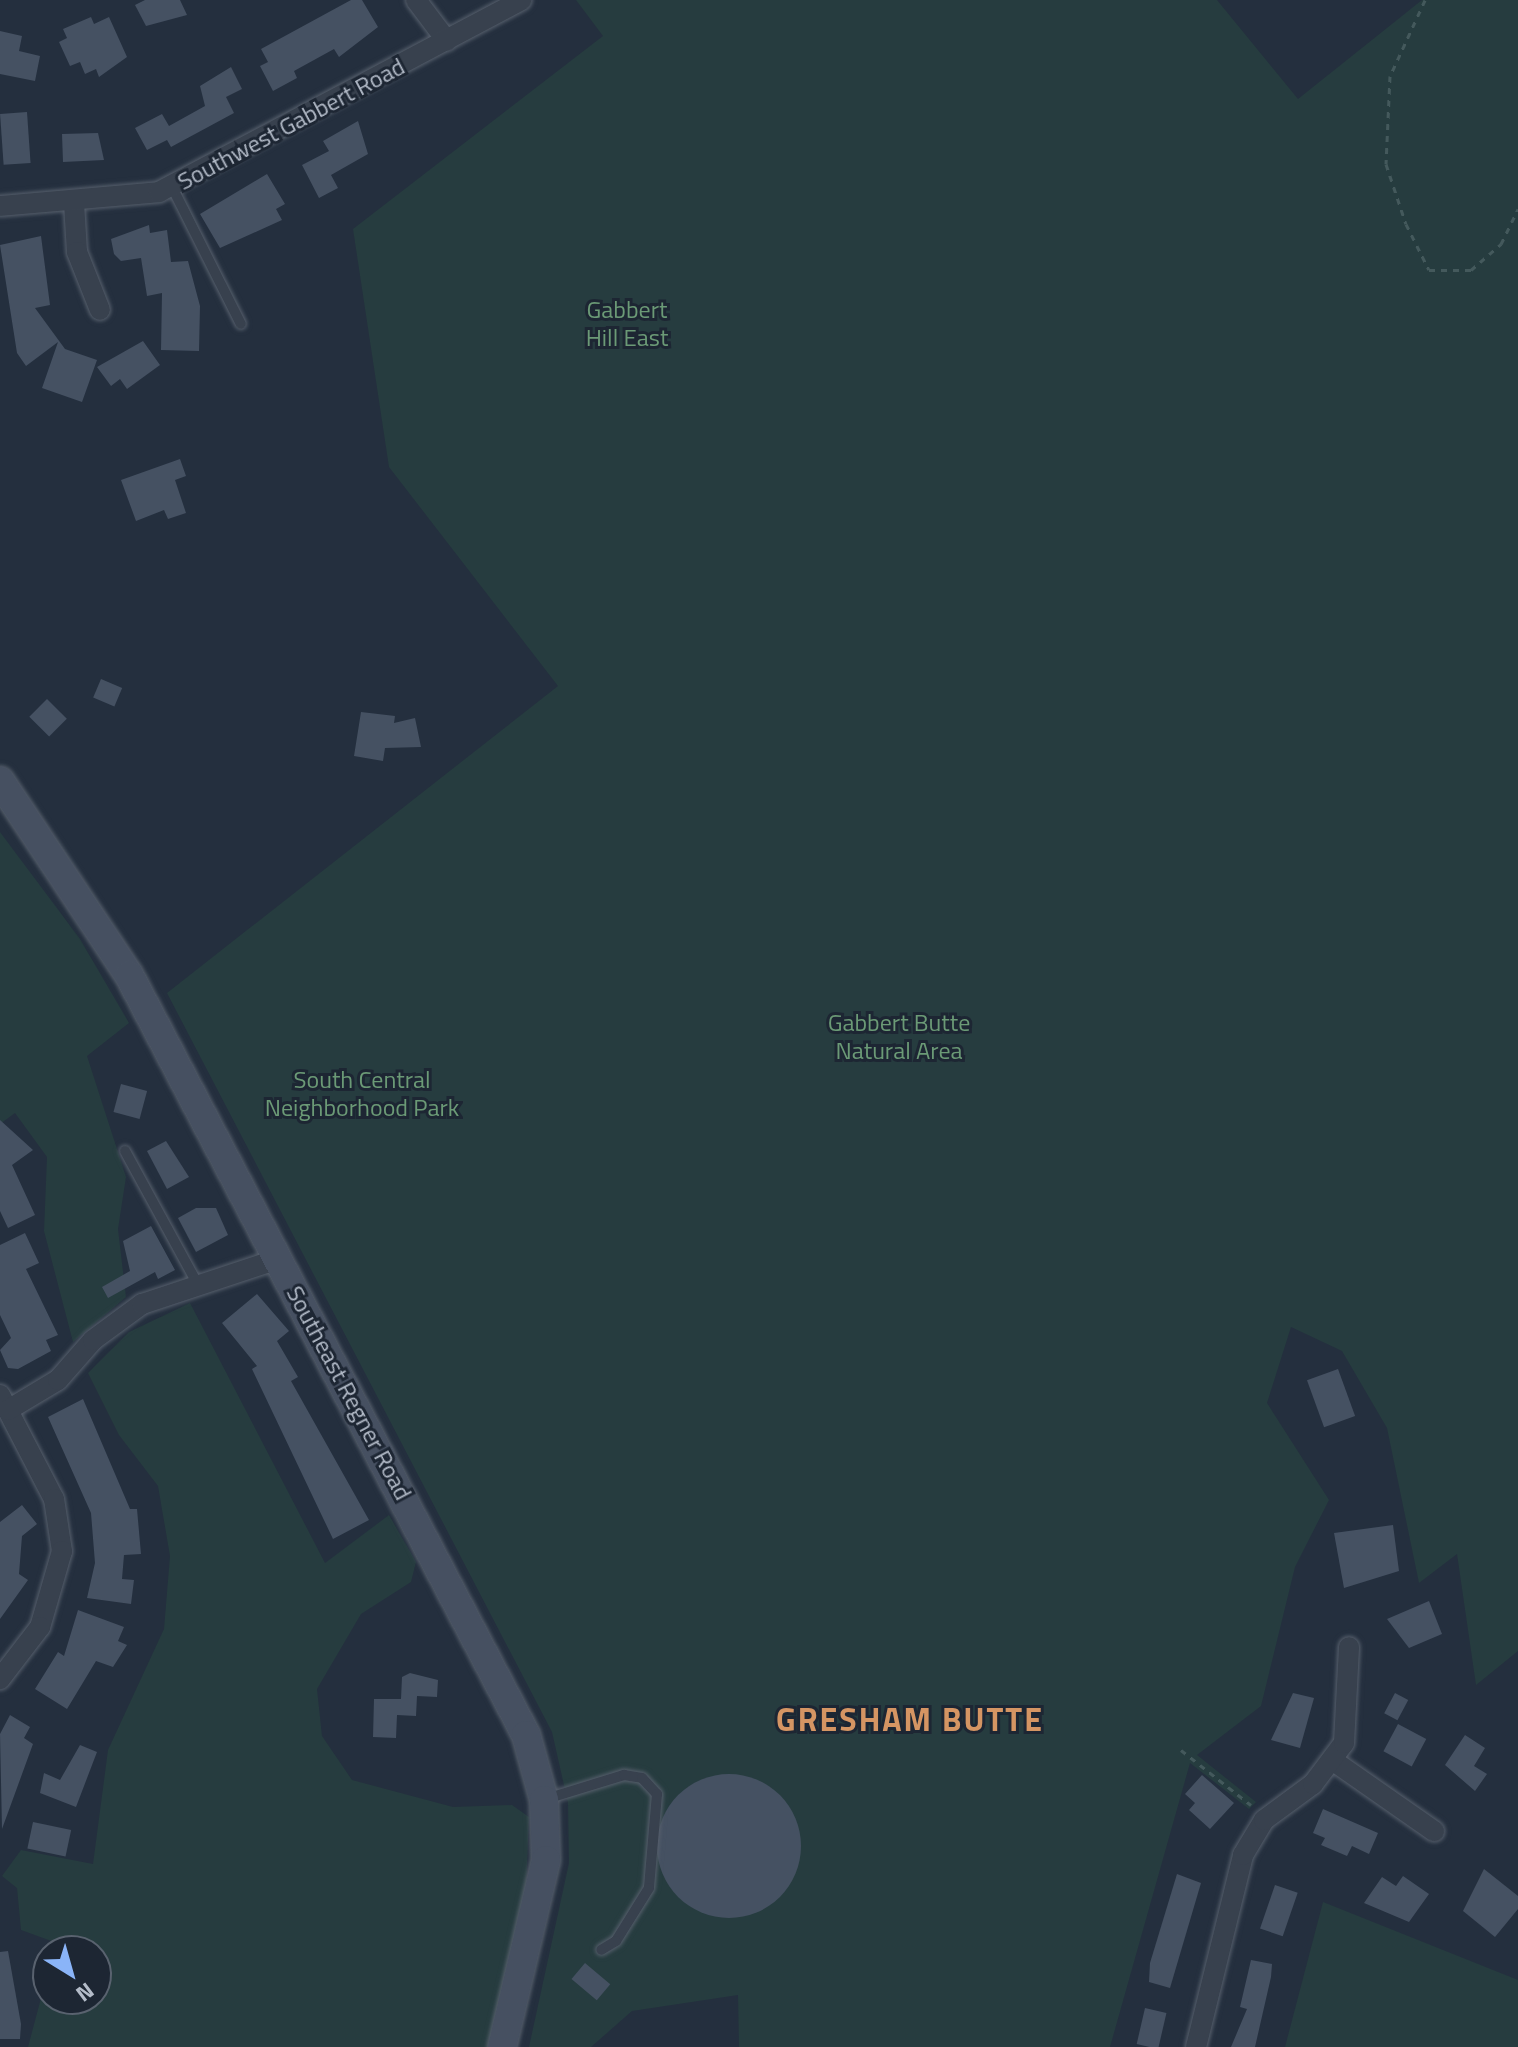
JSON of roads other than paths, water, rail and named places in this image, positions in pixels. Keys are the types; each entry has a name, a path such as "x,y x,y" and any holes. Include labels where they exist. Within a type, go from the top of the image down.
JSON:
{"street":[{"path":"416,0 447,41"},
{"name":"Southwest Gabbert Road","path":"0,206 134,199 172,187 521,0"},
{"path":"74,203 77,252 100,310"},
{"name":"Southeast Regner Road","path":"0,781 124,965 503,1685 544,1800 542,1888 502,2047"},
{"path":"0,1679 40,1627 62,1551 54,1499 4,1402 58,1380 116,1321 198,1285 278,1259"},
{"path":"1196,2047 1236,1874 1267,1817 1335,1762 1347,1723 1349,1647"},
{"path":"1335,1762 1434,1831"}],"lane":[{"path":"172,187 241,324"},
{"path":"125,1151 198,1285"},
{"path":"544,1800 624,1775 642,1778 657,1794 649,1888 616,1941 601,1950"}],"district":[{"name":"GRESHAM BUTTE","path":"910,1719"}],"park label":[{"name":"Gabbert Hill East","path":"627,324"},
{"name":"Gabbert Butte Natural Area","path":"899,1037"},
{"name":"South Central Neighborhood Park","path":"362,1094"}]}
